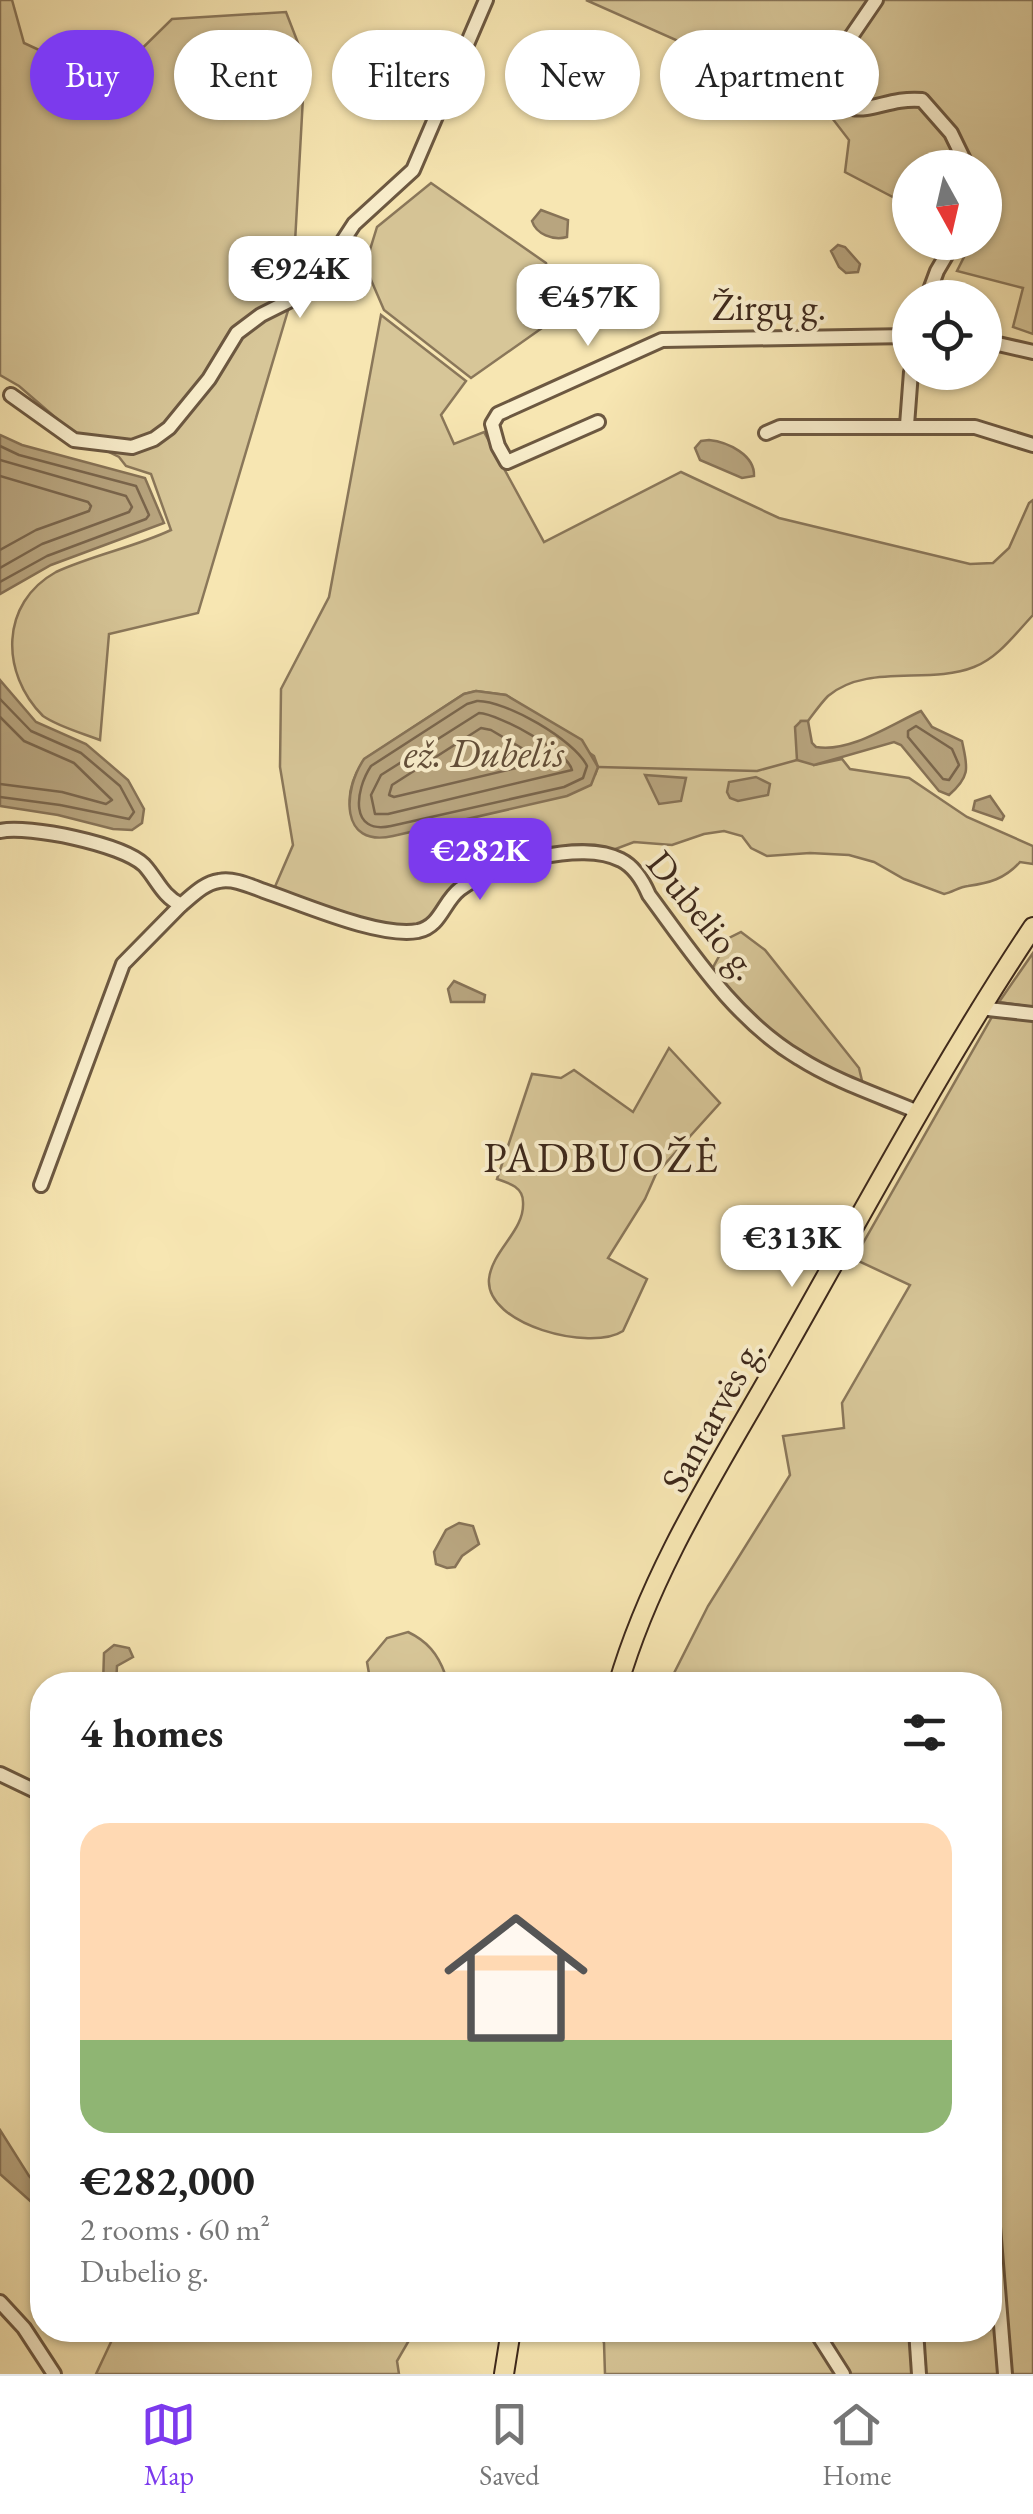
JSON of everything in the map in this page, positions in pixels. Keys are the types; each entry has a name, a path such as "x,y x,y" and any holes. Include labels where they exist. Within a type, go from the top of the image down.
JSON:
{"main road":[{"name":"Santarvės g.","path":"623,1672 676,1544 918,1112 979,1008 1033,927"},
{"path":"504,2374 509,2342"}],"street":[{"path":"473,0 475,25"},
{"path":"12,394 74,440 132,447 154,439 168,428 209,380 237,333 260,315 311,290 354,224 413,170 486,0"},
{"path":"876,0 818,85 830,99 848,108 868,110 900,98 922,100 950,133 959,150"},
{"name":"Žirgų g.","path":"598,422 507,462 492,424 498,414 662,340 892,336"},
{"path":"1002,346 1033,352"},
{"path":"907,425 910,390"},
{"path":"766,433 780,428 975,427 1033,445"},
{"path":"0,831 43,830 117,851 142,863 163,892 181,905"},
{"name":"Dubelio g.","path":"41,1185 123,964 206,885 234,881 392,933 422,930 435,924 458,890 514,862 561,854 622,860 635,871 704,970 777,1042 813,1066 918,1112"},
{"path":"979,1008 1033,1014"},
{"path":"0,1774 30,1788"},
{"path":"0,2302 30,2337"},
{"path":"1002,2337 1005,2374"},
{"path":"33,2342 54,2374"},
{"path":"823,2342 844,2374"},
{"path":"917,2342 919,2374"}],"shaded area":[{"path":"0,0 12,0 24,43 30,46 30,120 154,120 154,37 172,19 286,12 293,30 174,30 174,120 302,120 292,297 198,613 109,634 100,740 49,720 29,699 13,660 16,620 38,585 56,572 171,530 151,474 126,466 119,457 78,437 19,386 0,375"},
{"path":"586,0 1033,0 1033,334 1013,327 1023,288 957,271 962,260 1002,260 1002,150 892,150 892,197 845,172 849,140 834,120 879,120 879,30 660,33"},
{"path":"431,183 546,263 559,316 471,378 384,310 365,266 377,227"},
{"path":"381,315 466,381 441,415 454,444 484,432 544,542 681,472 779,518 970,564 993,563 1009,548 1033,500 1033,615 1006,644 983,663 956,672 879,677 844,686 828,696 808,721 801,721 814,765 842,759 850,769 909,778 967,817 1033,846 1033,864 1020,862 996,879 944,894 874,862 849,855 767,856 751,848 742,836 724,831 672,845 634,842 605,853 572,851 469,880 428,924 385,927 274,889 293,845 280,767 281,689 329,597","holes":["476,691 506,695 594,756 598,767 595,775 357,828 350,793 365,759 464,694"]},
{"path":"741,932 765,950 859,1068 863,1085 796,1053 753,1017 711,971 729,938"},
{"path":"1033,953 1033,1007 999,1002"},
{"path":"993,1015 1033,1020 1033,2374 605,2374 604,2342 1002,2342 1002,1672 675,1672 708,1606 790,1475 783,1436 844,1428 842,1403 910,1285 854,1259"},
{"path":"669,1048 720,1103 656,1174 608,1258 647,1279 623,1331 608,1337 565,1336 521,1321 492,1295 489,1279 522,1212 521,1193 497,1179 532,1074 561,1078 574,1070 633,1112"},
{"path":"408,1632 431,1649 444,1672 369,1672 367,1662 387,1638"},
{"path":"111,2342 408,2342 397,2361 399,2374 96,2374"}],"water":[{"path":"541,210 568,220 567,237 551,237 537,230 532,221"},
{"path":"838,245 845,247 860,264 858,272 846,273 839,267 831,251"},
{"path":"0,435 22,445 145,478 164,523 51,565 0,594"},
{"path":"709,440 739,451 750,462 754,476 742,478 700,460 695,448 701,441"},
{"path":"0,680 36,722 86,744 128,780 144,809 142,823 132,830 113,829 0,806"},
{"name":"ež. Dubelis","path":"476,691 506,695 582,740 598,767 591,785 567,796 393,836 363,833 350,814 350,800 364,759 464,694"},
{"path":"921,711 932,727 962,741 966,770 949,795 939,791 901,745 894,742 814,765 797,760 795,727 801,721 808,721 816,747 829,748 857,742"},
{"path":"645,775 686,778 681,801 659,804"},
{"path":"756,777 770,784 768,795 738,801 730,798 729,782"},
{"path":"990,796 1004,816 1002,820 973,810 975,801"},
{"path":"454,981 485,995 484,1002 451,1002 448,989"},
{"path":"459,1523 473,1526 479,1544 462,1556 455,1567 436,1564 434,1552 446,1530"},
{"path":"114,1645 129,1648 133,1657 117,1666 117,1672 103,1672 104,1653"},
{"path":"0,2130 30,2177 30,2201 0,2174"}],"waterway":[{"path":"598,767 757,771 797,760"}],"district":[{"name":"PADBUOŽĖ","path":"602,1157"}]}
